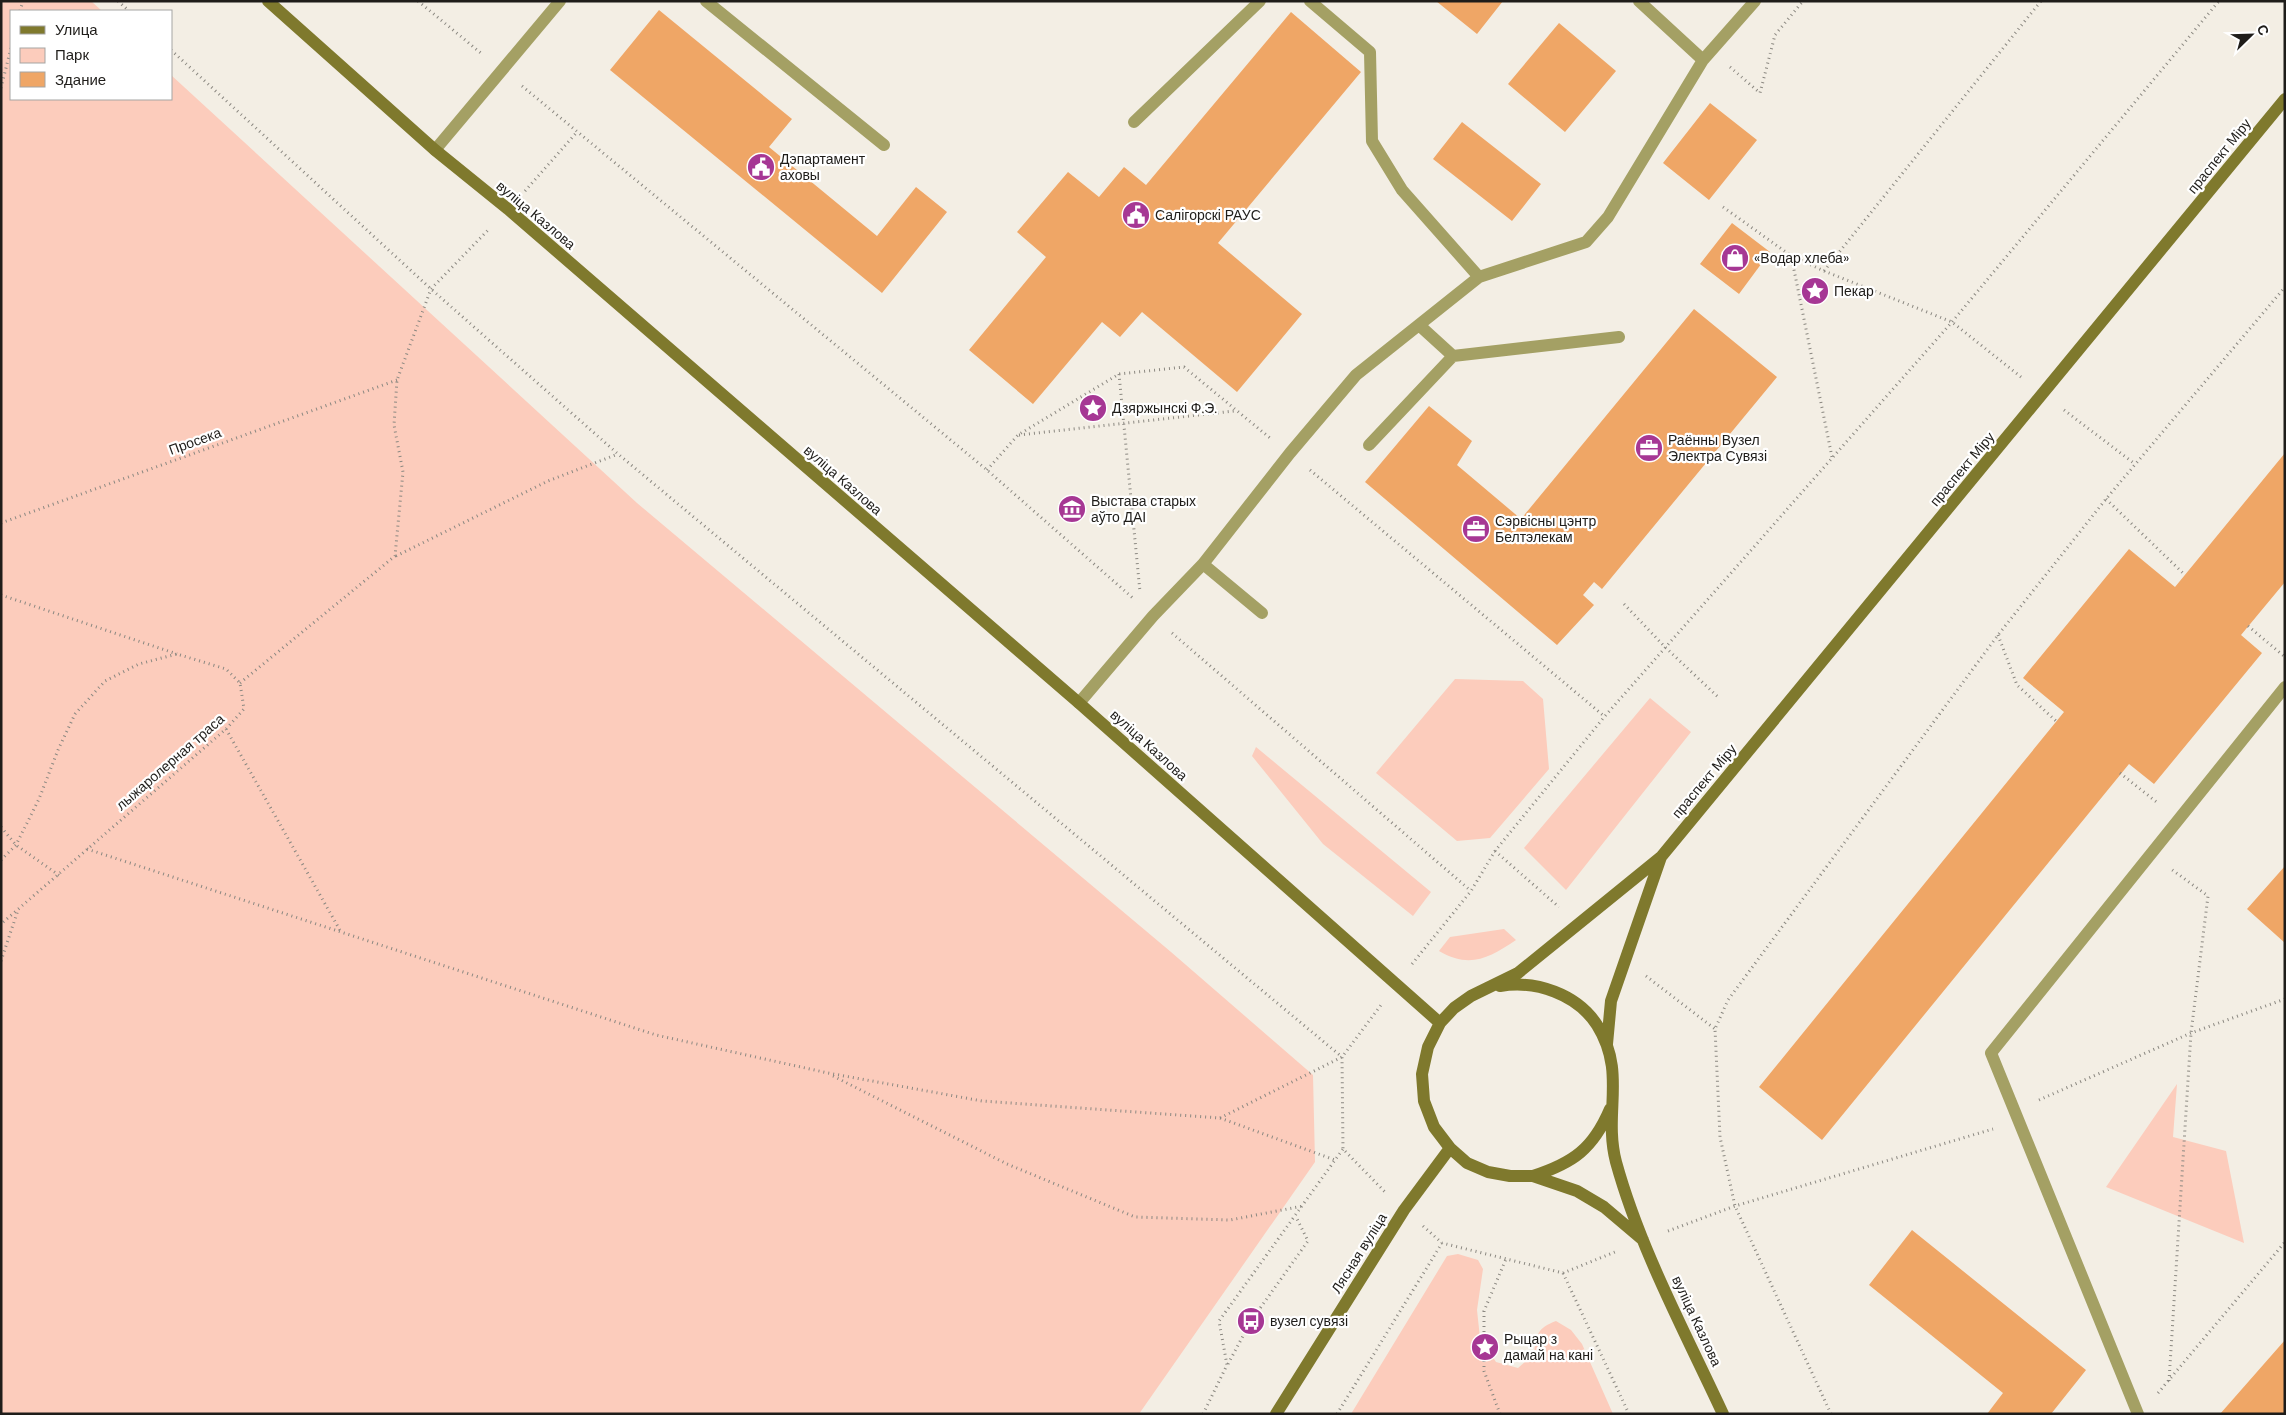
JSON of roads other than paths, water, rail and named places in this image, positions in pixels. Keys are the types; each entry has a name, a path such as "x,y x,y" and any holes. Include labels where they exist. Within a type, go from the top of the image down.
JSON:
{"main road":[{"name":"вуліца Казлова","path":"268,1 435,150 508,210 1079,703 1440,1024"},
{"name":"праспект Міру","path":"1661,857 2285,99"},
{"path":"1490,988 1513,984 1537,986 1560,993 1579,1006 1590,1018 1607,1044 1613,1064 1615,1084 1612,1105 1601,1130 1583,1152 1559,1168 1533,1176 1510,1176 1488,1172 1468,1162 1450,1148 1434,1127 1424,1101 1422,1074 1428,1047 1440,1024 1454,1008 1471,996 1518,974 1661,857"},
{"path":"1607,1044 1612,1001 1661,857"},
{"name":"вуліца Казлова","path":"1612,1105 1616,1162 1643,1240 1723,1414"},
{"name":"Лясная вуліца","path":"1276,1414 1404,1210 1450,1148"},
{"path":"1533,1176 1577,1191 1604,1207 1643,1240"}],"lane":[{"path":"435,150 560,1"},
{"path":"706,1 884,145"},
{"path":"1134,122 1260,1"},
{"path":"1310,1 1370,52 1372,141 1402,190 1479,277"},
{"path":"1639,1 1703,60"},
{"path":"1079,703 1153,616 1203,564 1290,453 1356,375 1479,277 1586,242 1608,218 1703,60 1755,1"},
{"path":"1419,324 1453,356"},
{"path":"1369,445 1453,356 1618,337"},
{"path":"1203,564 1262,614"},
{"path":"2138,1414 1991,1053 2285,687"}],"place":[{"name":"Дэпартамент аховы","path":"761,167"},
{"name":"Салігорскі РАУС","path":"1136,215"},
{"name":"«Водар хлеба»","path":"1735,258"},
{"name":"Пекар","path":"1815,291"},
{"name":"Дзяржынскі Ф.Э.","path":"1093,408"},
{"name":"Раённы Вузел Электра Сувязі","path":"1649,448"},
{"name":"Выстава старых аўто ДАІ","path":"1072,509"},
{"name":"Сэрвісны цэнтр Белтэлекам","path":"1476,529"},
{"name":"вузел сувязі","path":"1251,1321"},
{"name":"Рыцар з дамай на кані","path":"1485,1347"}]}
